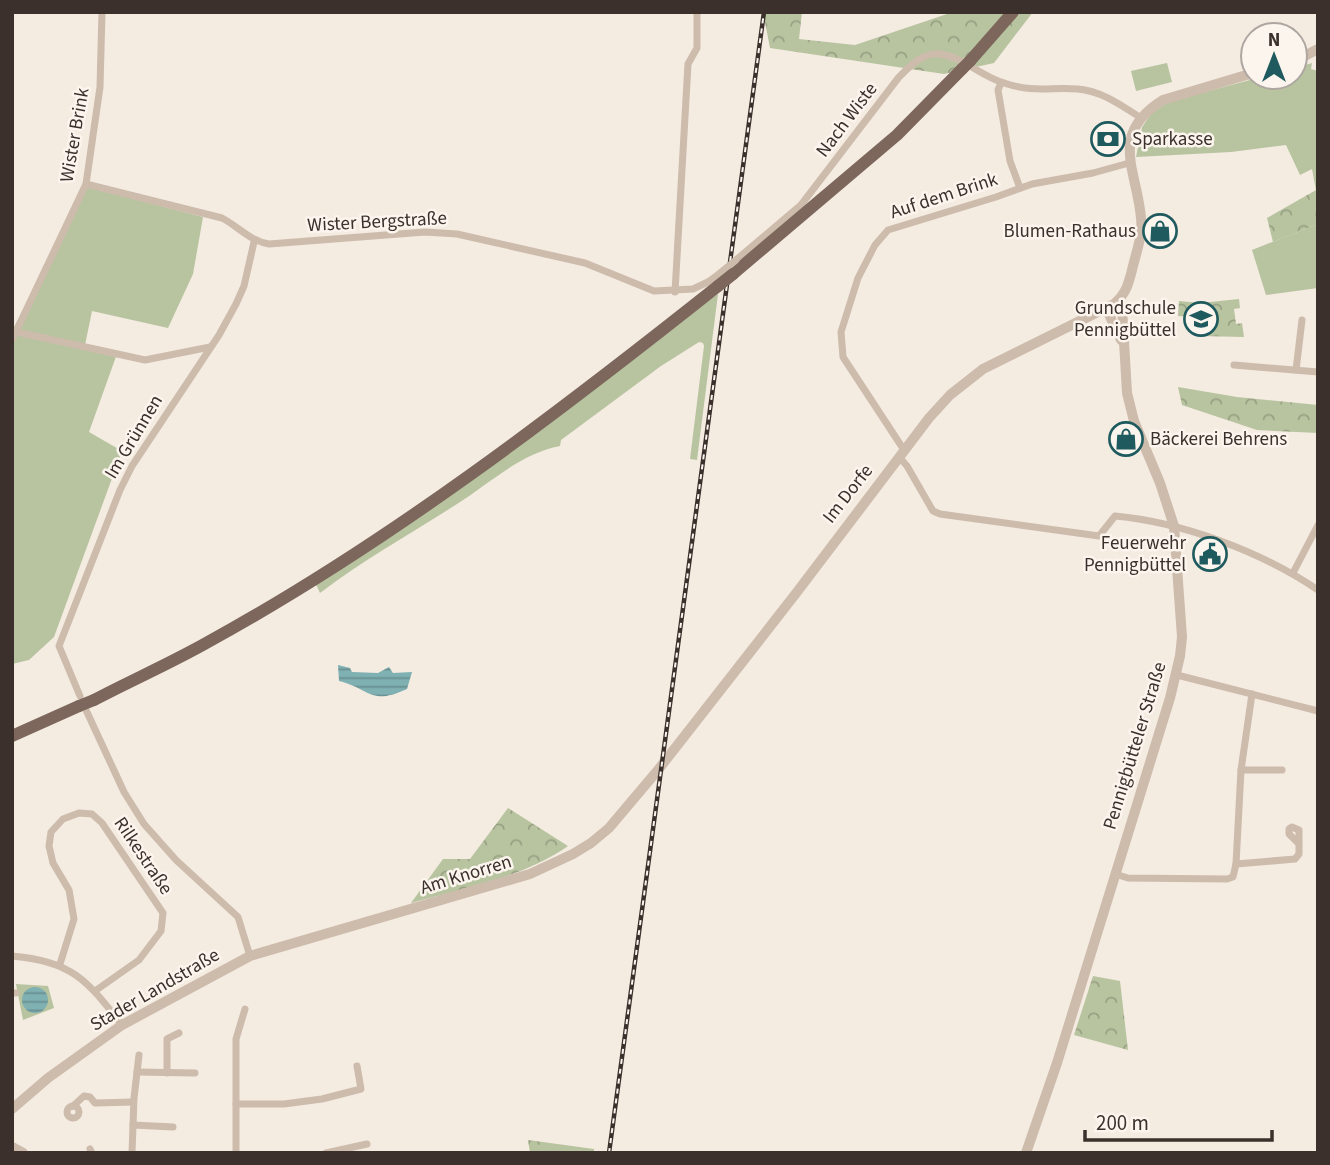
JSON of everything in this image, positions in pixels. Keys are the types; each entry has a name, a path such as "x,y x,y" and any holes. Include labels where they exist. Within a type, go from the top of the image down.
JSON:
{"main road":[{"path":"12,736 208,642 339,563 488,461 622,362 719,280 733,274 897,135 966,65 1013,12"}],"street":[{"name":"Wister Brink","path":"12,340 86,184 100,87 102,12"},
{"path":"675,292 688,64 697,48 697,12"},
{"name":"Nach Wiste","path":"675,292 719,280 736,260 801,205 899,76 928,55 940,54 1001,83 1030,90 1078,89 1098,93 1141,118"},
{"path":"1119,300 1127,290 1142,229 1129,163 1133,135 1141,118 1151,107 1163,100 1239,77"},
{"path":"1001,83 998,90 1010,161 1020,188"},
{"name":"Auf dem Brink","path":"1129,163 1093,173 1050,179 888,230 875,245 858,278 842,332 843,357 933,511 1099,536 1115,516 1174,526"},
{"path":"86,184 222,218 241,228 254,242"},
{"name":"Wister Bergstraße","path":"254,242 269,244 425,232 457,234 585,263 654,291 675,292"},
{"name":"Im Grünnen","path":"250,956 238,917 176,860 144,824 124,792 59,646 132,466 236,304 244,286 254,242"},
{"name":"Im Dorfe","path":"657,770 943,402 969,379 1002,359 1119,300"},
{"name":"Pennigbütteler Straße","path":"1026,1153 1177,675 1182,637 1174,526 1160,482 1134,421 1128,393 1122,307 1119,300"},
{"name":"Pennigbütteler Straße","path":"1107,308 1123,343"},
{"path":"1296,370 1302,320"},
{"path":"15,332 145,360 210,348"},
{"path":"1234,365 1318,372"},
{"path":"1293,573 1318,525"},
{"path":"1174,526 1218,540 1293,573 1318,590"},
{"path":"1177,675 1318,711"},
{"path":"1115,874 1128,878 1233,877 1241,770 1252,694"},
{"name":"Am Knorren","path":"250,956 553,865 591,843 609,828 657,770"},
{"path":"1241,770 1282,770"},
{"name":"Rilkestraße","path":"60,964 74,919 69,890 53,863 49,846 51,832 63,819 83,812 92,814 102,823 163,913 161,931 139,960 95,991"},
{"path":"1236,864 1295,859 1299,854 1299,844"},
{"path":"12,956 60,964 78,974 122,1025"},
{"name":"Stader Landstraße","path":"12,1109 48,1078 122,1025 250,956"},
{"path":"236,1153 236,1039 246,1009"},
{"path":"167,1073 167,1039 179,1032"},
{"path":"132,1153 133,1102 139,1055"},
{"path":"236,1104 284,1104 323,1099 361,1089 357,1066"},
{"path":"137,1072 195,1073"},
{"path":"73,1106 84,1096 95,1102 133,1102"},
{"path":"133,1125 173,1127"},
{"path":"326,1153 367,1144"},
{"path":"12,1147 23,1153"}],"green space":[{"path":"763,12 802,12 799,39 855,45 953,12 1033,12 994,63 944,74 770,48"},
{"path":"1167,63 1172,82 1136,91 1131,71"},
{"path":"1312,63 1311,69 1318,71 1318,201 1312,169 1300,175 1286,145 1231,152 1136,157 1142,127 1151,114 1168,102 1239,83 1239,91 1309,91 1309,64"},
{"path":"88,187 203,217 193,274 168,328 92,311 85,345 118,351 89,432 122,451 54,637 29,660 12,664 12,331"},
{"path":"1316,190 1318,224 1273,242 1267,218"},
{"path":"1318,224 1318,288 1266,295 1252,250"},
{"path":"718,294 697,460 690,459 704,346 699,342 661,366 561,440 560,446 519,462 320,593 315,582"},
{"path":"1239,299 1240,308 1234,309 1236,324 1242,323 1244,337 1200,336 1201,318 1178,316 1179,301 1200,303"},
{"path":"1178,387 1237,397 1318,405 1318,433 1257,430 1182,405"},
{"path":"508,808 568,846 512,874 411,903 443,859 470,859"},
{"path":"1093,976 1120,981 1128,1050 1074,1035"},
{"path":"16,984 48,986 54,1008 23,1020"},
{"path":"528,1140 594,1149 594,1153 530,1153"}],"water":[{"path":"338,665 350,668 352,672 378,673 389,667 393,673 412,672 407,689 378,696 339,681"},
{"path":"35,987 44,991 48,1000 44,1009 35,1013 26,1009 22,1000 26,991"}],"railway":[{"path":"609,1153 764,12"}],"place":[{"name":"Sparkasse","path":"1108,139"},
{"name":"Blumen-Rathaus","path":"1160,231"},
{"name":"Grundschule Pennigbüttel","path":"1201,319"},
{"name":"Bäckerei Behrens","path":"1126,439"},
{"name":"Feuerwehr Pennigbüttel","path":"1210,554"}]}
